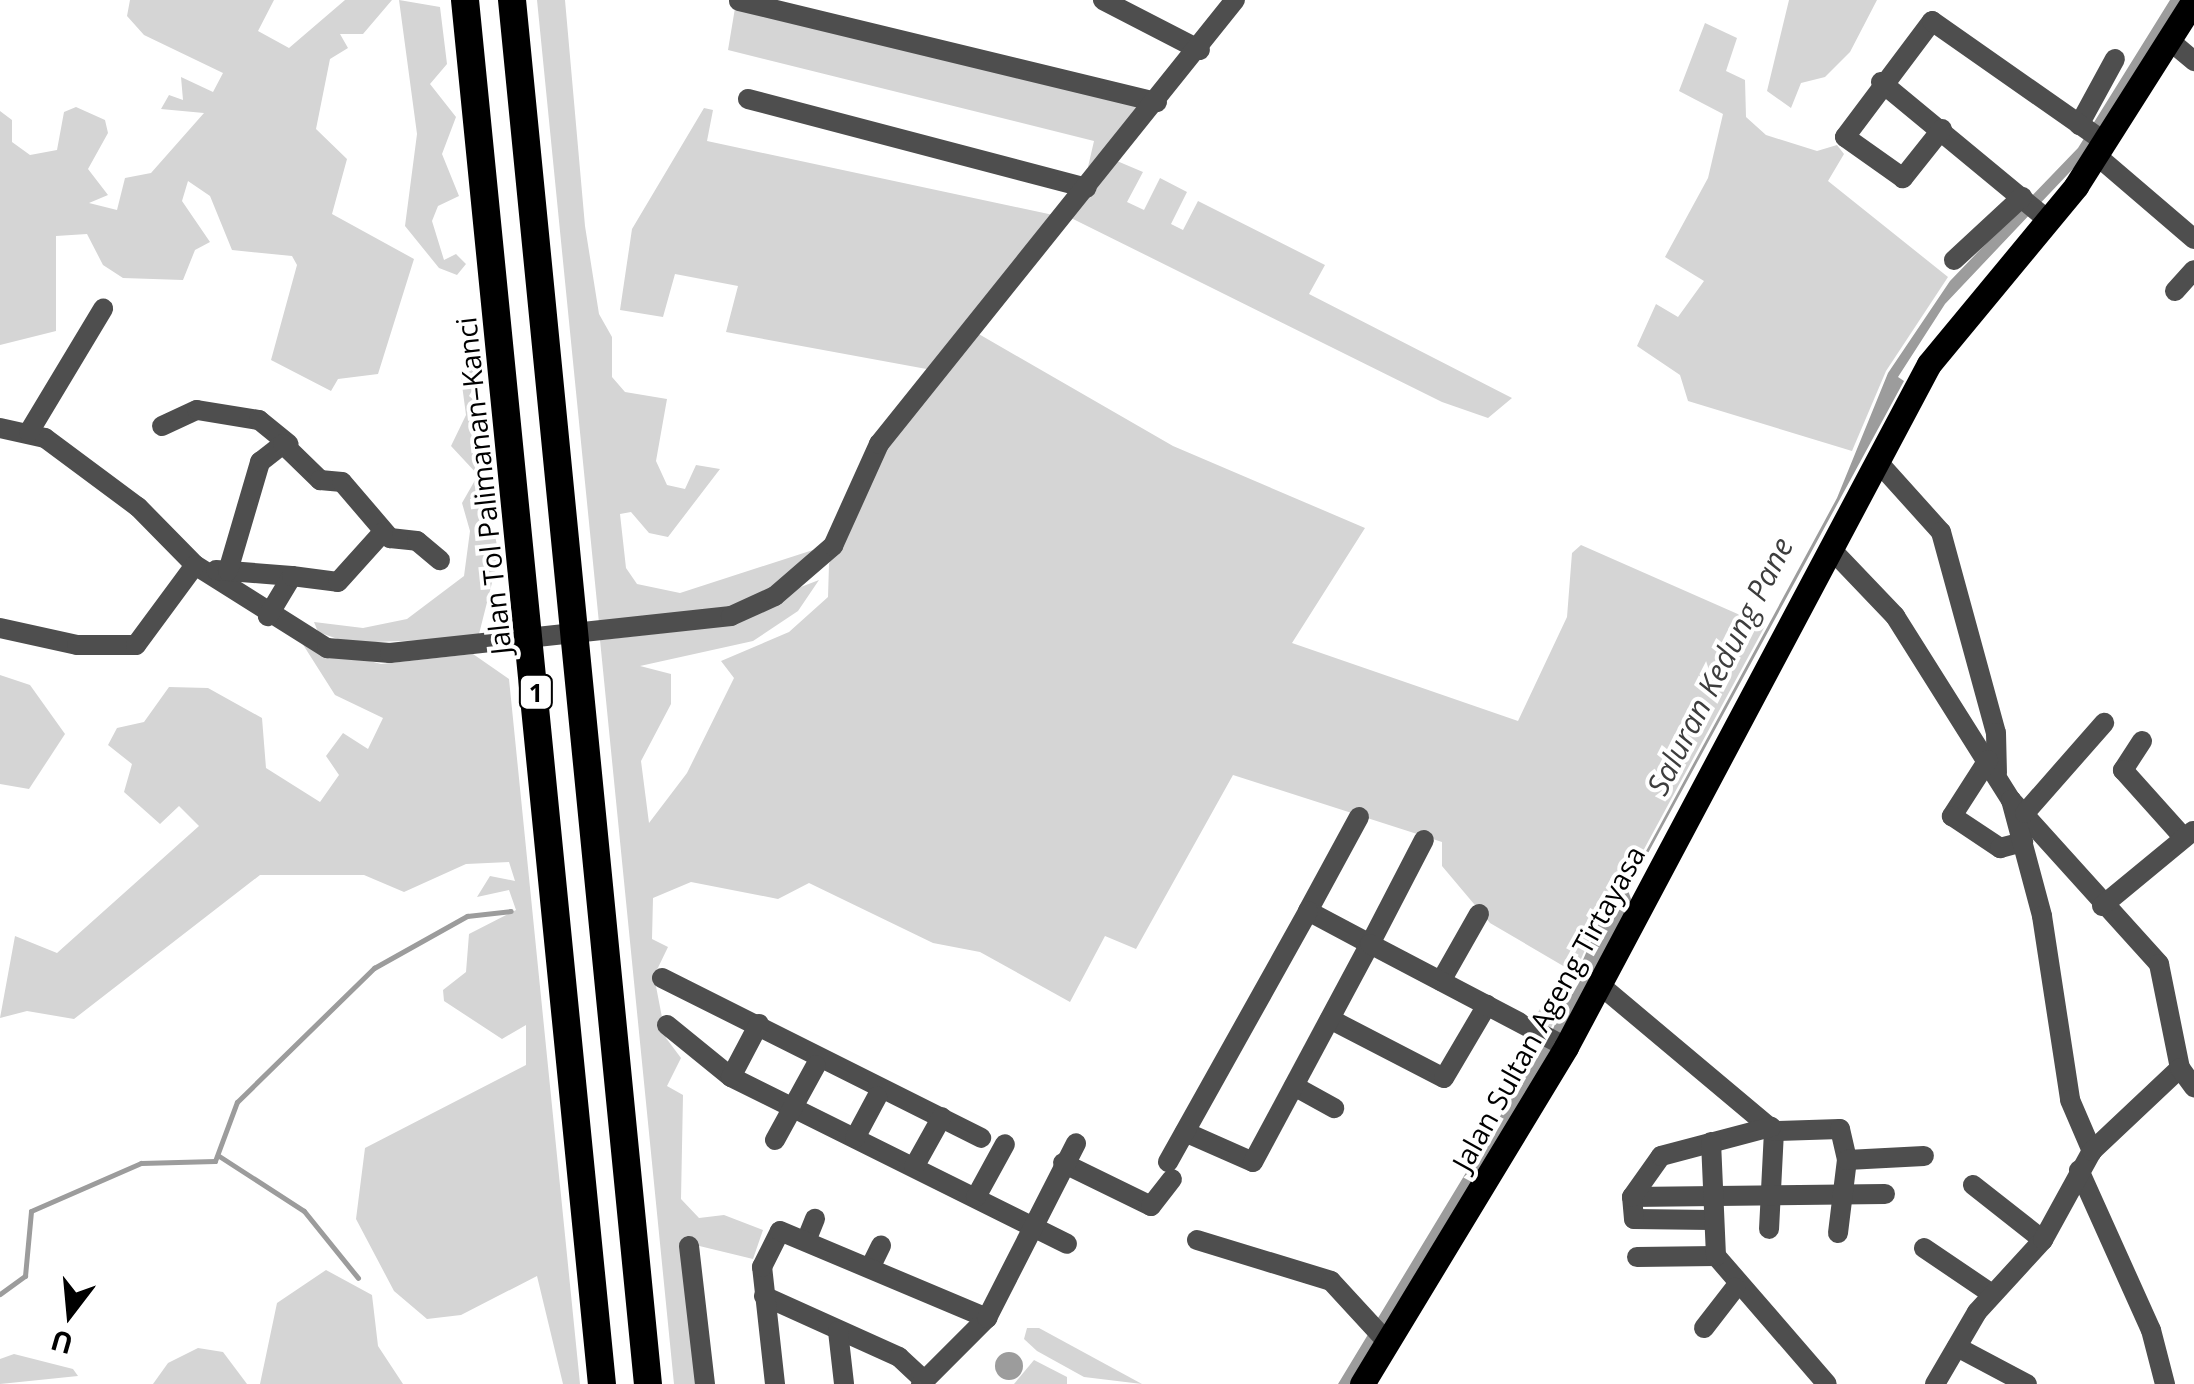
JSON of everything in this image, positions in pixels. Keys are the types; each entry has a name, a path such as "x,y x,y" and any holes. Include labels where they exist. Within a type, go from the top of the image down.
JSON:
{"highway":[{"name":"Jalan Tol Palimanan–Kanci","path":"466,0 602,1384"},
{"name":"1","path":"512,0 648,1384"}],"main road":[{"name":"Jalan Sultan Ageng Tirtayasa","path":"1362,1384 1381,1338 1557,1042 1600,985 1929,364 2034,209 2094,138 2169,40 2194,0"}],"street":[{"path":"1103,0 1200,50"},
{"path":"0,428 29,432 80,463 197,567 268,616 342,652 472,646 731,616 821,560 879,444 1200,50 1235,0"},
{"path":"739,1 1157,102"},
{"path":"1942,129 1903,178 1848,142 1846,126 1939,21 2094,138 2194,239"},
{"path":"2169,40 2194,61"},
{"path":"2094,138 2115,59"},
{"path":"1881,82 2034,209 1954,260"},
{"path":"748,100 1086,188"},
{"path":"2175,291 2194,270"},
{"path":"29,432 103,309"},
{"path":"162,426 197,410 259,420 289,444 320,480 342,482 383,532 417,540 440,560"},
{"path":"228,570 260,462 289,444"},
{"path":"1878,462 1941,532 1996,733 1992,768 1952,816 2000,848 2023,842"},
{"path":"197,567 338,582 383,532"},
{"path":"1831,548 1894,616 2018,807 2164,972 2180,1068 2194,1087"},
{"path":"0,628 77,645 136,645 197,567"},
{"path":"268,616 292,576"},
{"path":"2018,807 2104,723"},
{"path":"2102,906 2189,834 2123,770 2142,741"},
{"path":"2018,807 2070,1100 2085,1160 2165,1384"},
{"path":"1062,1164 1150,1206 1185,1132 1359,818"},
{"path":"1185,1132 1246,1165 1294,1086 1424,840"},
{"path":"1308,911 1557,1042"},
{"path":"1441,981 1479,914"},
{"path":"662,978 981,1138"},
{"path":"1600,985 1772,1129"},
{"path":"1330,1019 1444,1078 1487,1005"},
{"path":"668,1024 731,1076 1067,1244"},
{"path":"731,1076 760,1024"},
{"path":"775,1140 816,1065"},
{"path":"1935,1384 1992,1294 2042,1240 2085,1160 2180,1068"},
{"path":"1294,1086 1334,1108"},
{"path":"855,1138 878,1098"},
{"path":"914,1167 942,1117"},
{"path":"1770,1229 1772,1129"},
{"path":"1712,1220 1634,1219 1632,1197 1661,1156 1772,1129 1840,1129 1847,1160 1838,1233"},
{"path":"1711,1142 1716,1256 1735,1288 1827,1384"},
{"path":"764,1296 899,1357 922,1382 987,1318 1030,1224 1076,1143"},
{"path":"976,1197 1005,1144"},
{"path":"1847,1160 1924,1156"},
{"path":"1973,1184 2042,1240"},
{"path":"1632,1197 1885,1194"},
{"path":"806,1241 815,1219"},
{"path":"776,1384 764,1296 773,1234 806,1241 987,1318"},
{"path":"1197,1240 1331,1281 1381,1338"},
{"path":"870,1268 881,1245"},
{"path":"688,1246 704,1384"},
{"path":"1924,1248 1992,1294"},
{"path":"1638,1257 1716,1256"},
{"path":"1704,1328 1735,1288"},
{"path":"838,1331 844,1384"},
{"path":"1957,1347 2027,1384"}],"shaded area":[{"path":"130,0 274,0 258,31 289,48 345,0 392,0 363,34 340,34 348,48 330,59 316,129 347,159 332,214 414,259 378,374 338,379 331,391 271,360 297,265 292,256 232,250 210,196 188,181 182,201 210,242 195,250 183,280 123,278 103,265 87,234 56,236 56,331 0,345 0,111 12,120 12,142 30,155 57,150 64,112 76,107 105,120 108,133 88,169 108,195 89,203 117,210 125,178 151,173 204,113 161,109 169,95 183,100 181,77 213,92 223,73 144,35 127,16"},
{"path":"399,0 440,7 447,64 430,84 456,117 442,154 459,196 438,206 432,221 444,260 456,254 466,264 457,275 439,268 405,226 417,134"},
{"path":"537,0 565,0 585,226 599,314 612,337 612,377 625,392 667,399 656,461 667,485 685,489 696,465 720,469 668,537 649,533 631,512 620,514 626,568 637,584 680,593 813,550 795,576 739,607 599,623"},
{"path":"1789,0 1877,0 1850,52 1825,77 1801,83 1791,108 1767,91"},
{"path":"2170,0 2184,0 2087,154 1945,304 1898,377 1904,381 1628,890 1632,902 1563,1034 1352,1384 1338,1384 1553,1029 1612,893 1625,890 1837,498 1888,373 1950,281 2078,148"},
{"path":"735,8 1149,105 1097,168 1088,167 1094,141 728,50"},
{"path":"1705,23 1737,38 1726,71 1745,80 1746,117 1766,135 1817,151 1837,145 1844,154 1828,181 1948,277 1886,371 1852,451 1688,401 1680,375 1637,346 1656,304 1678,317 1704,281 1665,257 1708,178 1723,114 1679,91"},
{"path":"704,108 713,110 707,141 1058,216 932,370 726,332 738,286 675,274 663,317 620,310 632,229"},
{"path":"1117,161 1143,172 1127,202 1144,210 1160,178 1187,192 1171,224 1183,230 1198,201 1325,265 1309,294 1512,398 1488,418 1442,402 1069,217"},
{"path":"977,333 1173,446 1365,528 1292,643 1518,721 1567,617 1572,553 1581,545 1765,626 1623,888 1611,890 1551,1028 1534,1019 1565,967 1490,923 1442,866 1442,842 1233,775 1136,949 1105,936 1070,1002 980,952 933,943 809,883 778,899 691,882 653,898 652,939 668,947 654,976 666,1038 681,1058 667,1086 683,1095 681,1199 699,1218 724,1215 763,1230 753,1259 687,1243 699,1384 674,1384 600,640 689,630 819,580 798,611 753,641 640,666 671,674 671,704 641,761 649,823 687,773 734,678 721,661 789,632 828,597 829,564 867,472"},
{"path":"470,368 479,378 469,396 487,411 478,453 499,555 478,638 349,643 318,632 314,622 363,628 407,619 464,576 470,531 462,503 478,475 451,446 466,415 460,370"},
{"path":"302,643 381,664 473,654 509,679 580,1384 563,1384 537,1276 461,1315 427,1319 394,1291 356,1219 365,1148 526,1065 526,1025 502,1039 444,1001 443,990 466,972 469,934 516,910 509,890 477,897 490,876 515,881 509,862 466,864 404,892 364,875 260,875 74,1019 27,1011 0,1018 15,936 57,953 199,826 179,806 160,824 124,792 132,764 108,745 117,728 144,722 169,687 208,688 262,718 266,768 320,802 339,775 326,756 343,733 368,749 383,718 335,695"},
{"path":"0,675 30,685 65,734 29,789 0,784"},
{"path":"326,1270 372,1295 378,1346 403,1384 260,1384 277,1303"},
{"path":"1027,1328 1039,1328 1142,1384 1084,1377 1037,1351 1024,1339"},
{"path":"198,1348 223,1352 247,1384 153,1384 168,1363"},
{"path":"1009,1352 1019,1356 1023,1366 1019,1376 1009,1380 999,1376 995,1366 999,1356"},
{"path":"14,1354 73,1369 78,1376 0,1384 0,1359"},
{"path":"1034,1360 1067,1377 1067,1384 1014,1384"}],"waterway":[{"path":"0,1294 25,1276 31,1211 141,1163 215,1161 237,1102 374,968 467,916 511,911"},
{"path":"219,1156 304,1211 358,1278"}],"water label":[{"name":"Saluran Kedung Pane","path":"1720,666"}]}
